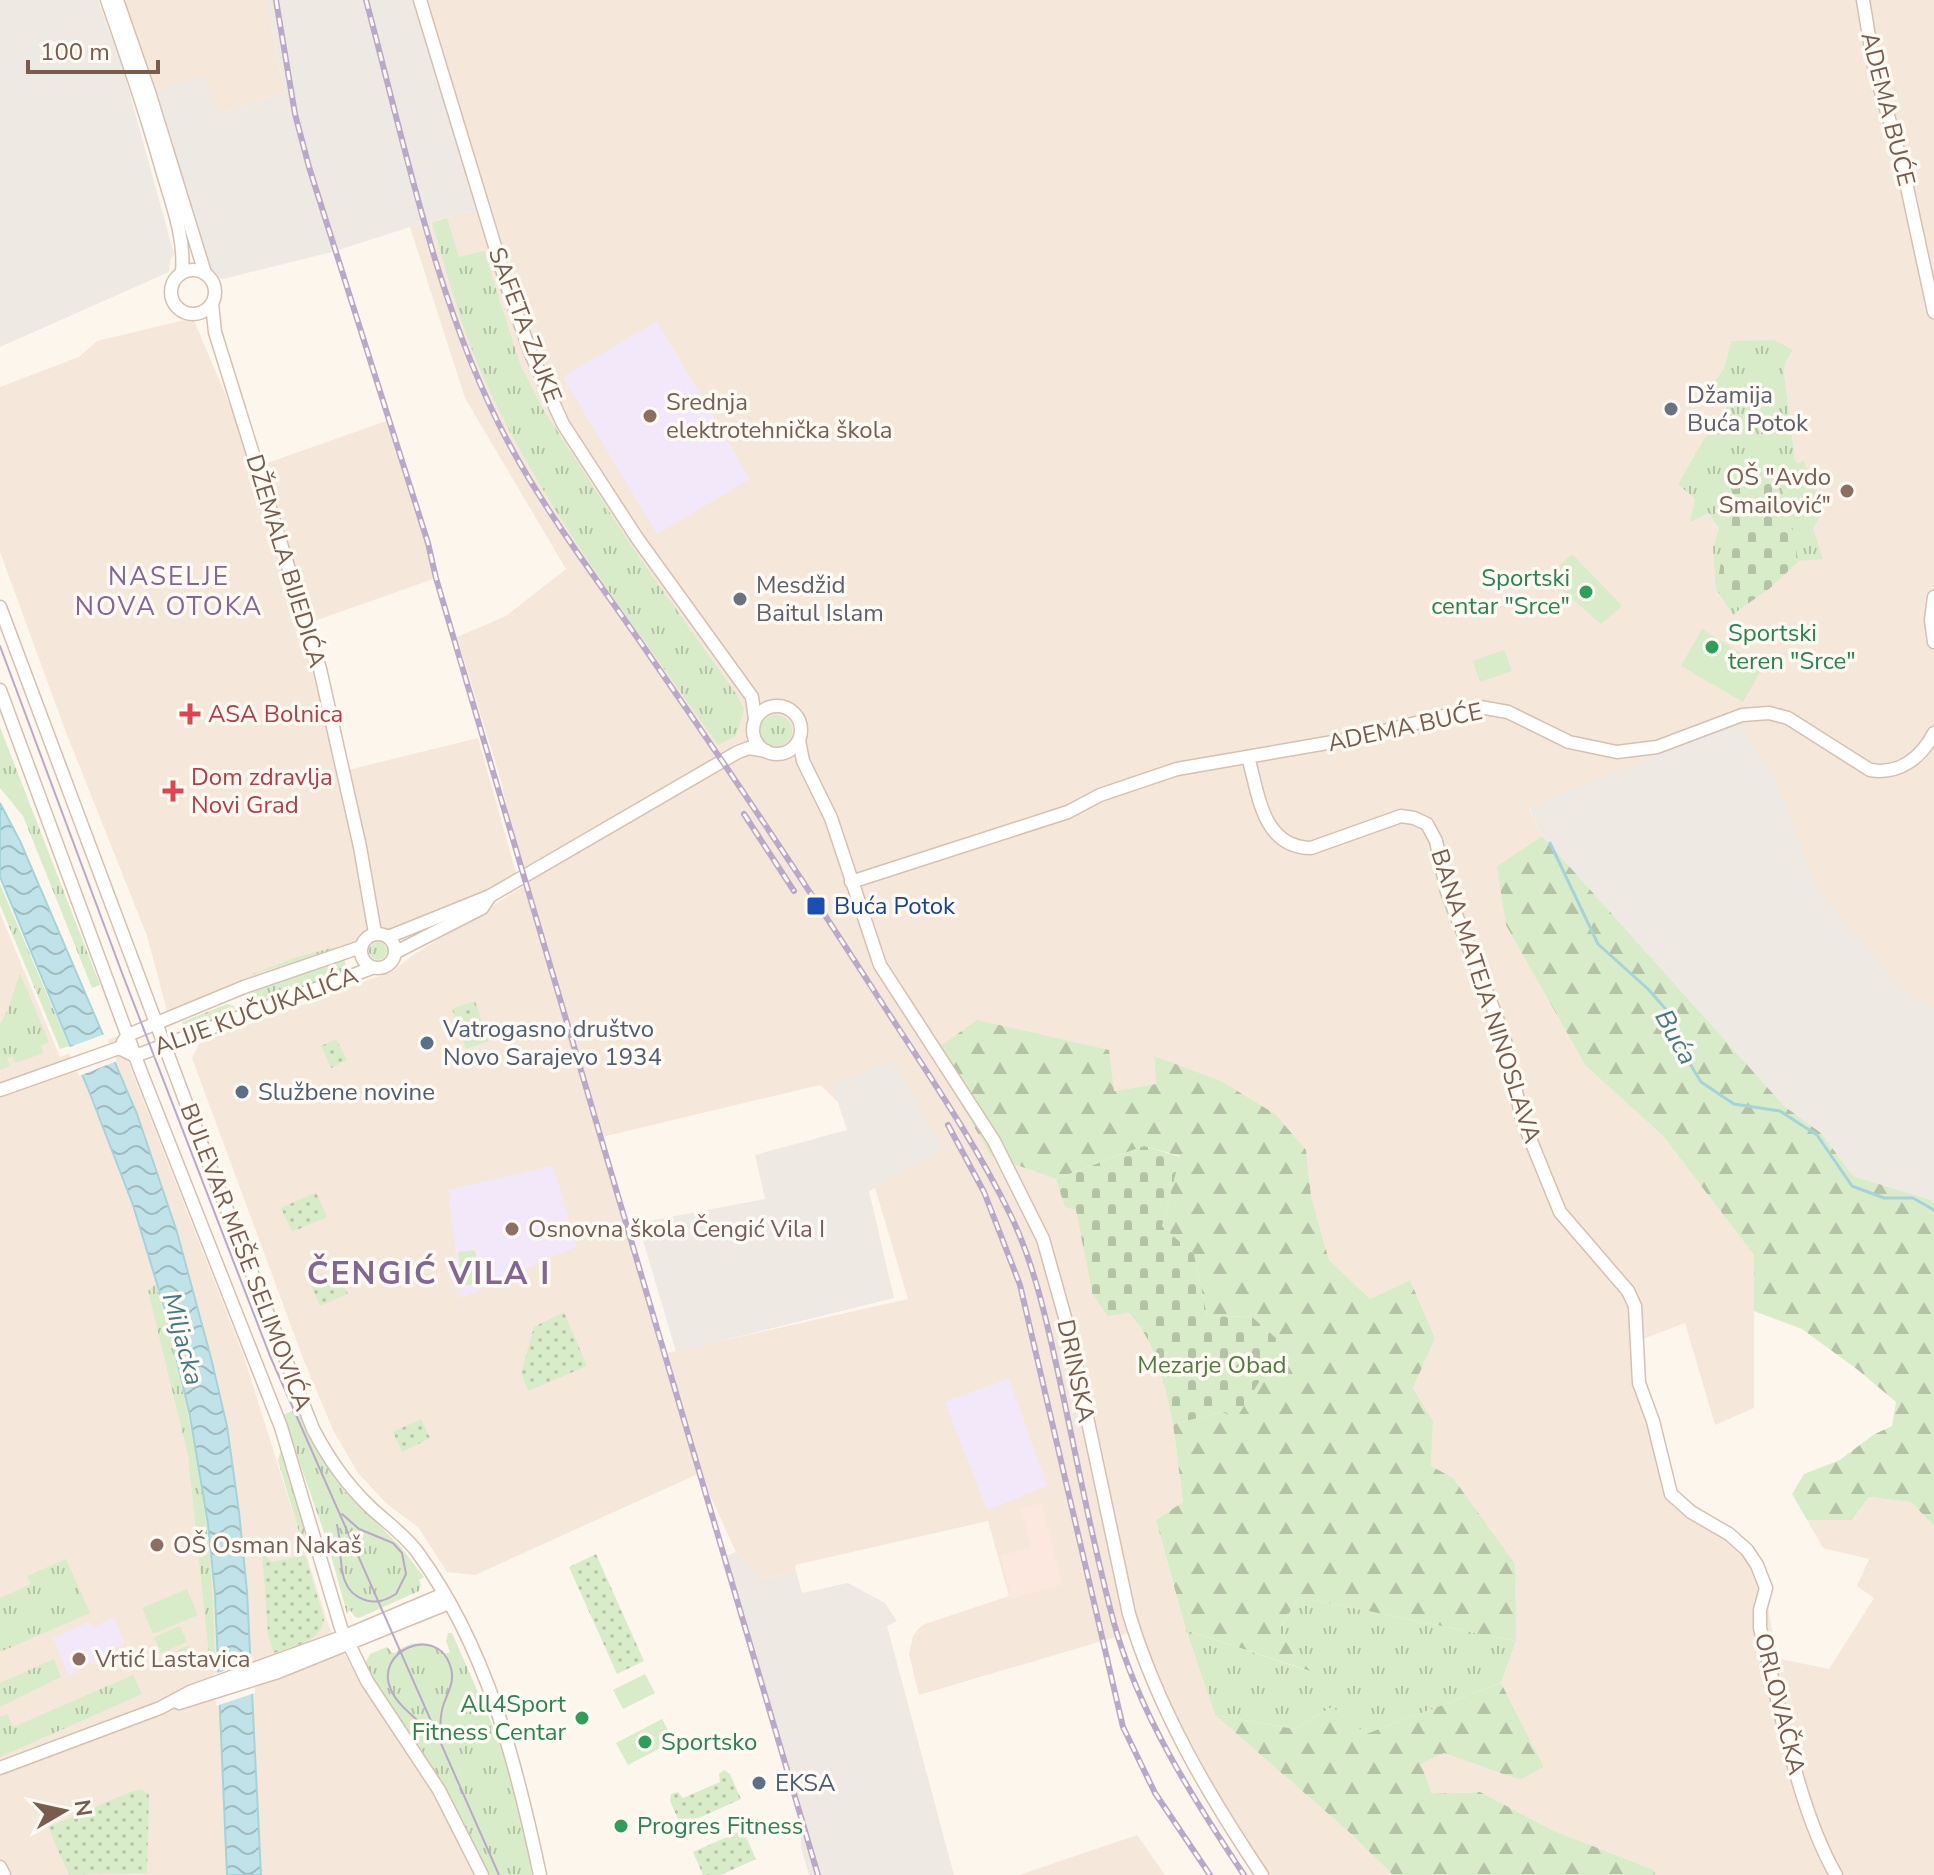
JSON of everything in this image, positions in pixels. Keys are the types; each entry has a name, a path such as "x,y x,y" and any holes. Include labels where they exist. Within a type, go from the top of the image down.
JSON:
{"main road":[{"path":"107,0 142,99 180,229 184,252 182,272 172,283 171,298 180,310 194,314 215,332"},
{"path":"117,0 205,273 215,287 212,304 205,311 194,314"},
{"name":"SAFETA ZAJKE","path":"420,0 508,289 531,354 563,424 637,538 752,697 754,723"},
{"name":"ADEMA BUĆE","path":"1863,0 1874,67 1902,164 1934,312"},
{"path":"182,272 193,270 205,273"},
{"name":"DŽEMALA BIJEDIĆA","path":"212,304 215,332 320,669 360,847 375,933"},
{"path":"1934,597 1931,620 1934,642"},
{"name":"BULEVAR MEŠE SELIMOVIĆA","path":"0,607 313,1429 338,1472 415,1549 466,1635 504,1727 540,1875"},
{"name":"BULEVAR MEŠE SELIMOVIĆA","path":"0,690 135,1056 281,1427 346,1640 367,1681 439,1790 482,1875"},
{"path":"752,697 790,709 796,714 801,727 799,740 803,761 831,818 851,882"},
{"path":"738,752 754,723 766,708 774,706"},
{"name":"ADEMA BUĆE","path":"851,882 1068,812 1100,795 1160,773 1205,762 1248,757 1406,727 1480,707 1508,712 1569,742 1617,752 1657,747 1742,715 1769,713 1788,718 1870,770 1882,772 1894,770 1914,759 1934,733"},
{"path":"754,723 756,741 766,751"},
{"path":"781,753 788,751 799,740"},
{"path":"490,896 482,908 396,952 387,966 372,968 363,961 361,947 365,939 375,933 388,937 406,932 490,896 738,752 749,748 781,753 803,761"},
{"name":"BANA MATEJA NINOSLAVA","path":"1248,757 1265,818 1283,841 1296,848 1311,848 1401,816 1427,824 1438,848 1447,892 1504,1036 1522,1119 1554,1198 1566,1219 1628,1291 1635,1306 1639,1383"},
{"name":"DRINSKA","path":"851,882 880,965 994,1141 1043,1239 1068,1328 1129,1614 1140,1651 1186,1754 1262,1875"},
{"path":"388,937 396,952"},
{"name":"ALIJE KUČUKALIĆA","path":"361,947 244,987 156,1023 128,1035 116,1049 135,1056 372,968"},
{"path":"0,1090 116,1049"},
{"name":"ORLOVAČKA","path":"1639,1383 1660,1445 1671,1494 1691,1512 1729,1534 1747,1550 1763,1575 1766,1588 1760,1610 1760,1628 1805,1802 1826,1858 1836,1875"},
{"path":"0,1768 265,1671 447,1599"},
{"path":"0,1867 4,1875"}],"shaded area":[{"path":"0,0 98,0 123,69 174,254 169,272 0,347"},
{"path":"107,0 266,0 285,92 218,115 141,95"},
{"path":"266,0 426,0 487,207 332,252 223,279 213,277 149,93 205,75 218,115 285,92"},
{"path":"426,0 1934,0 1934,1007 1900,988 1815,887 1777,782 1739,723 1529,808 1542,836 1497,866 1586,1066 1663,1136 1754,1255 1754,1408 1715,1425 1685,1323 1643,1339 1646,1395 1676,1490 1741,1542 1765,1587 1776,1658 1829,1669 1874,1598 1857,1586 1869,1559 1823,1548 1807,1520 1852,1520 1869,1497 1911,1502 1934,1526 1934,1875 1655,1875 1654,1870 1554,1831 1480,1792 1432,1794 1421,1764 1444,1753 1520,1780 1544,1767 1501,1683 1516,1641 1453,1478 1431,1467 1433,1421 1413,1388 1435,1338 1410,1280 1370,1299 1329,1260 1311,1196 1306,1150 1154,1057 1156,1084 1114,1091 991,1156 1056,1179 1065,1206 1076,1210 1092,1293 1129,1313 1152,1348 1164,1380 1173,1424 1183,1502 1156,1520 1186,1630 1215,1715 1349,1832 1393,1875 1255,1875 1197,1784 1133,1632 919,1695 909,1654 918,1629 1009,1596 988,1521 795,1565 796,1571 764,1579 736,1552 700,1473 475,1575 447,1572 418,1527 388,1505 358,1473 334,1432 304,1361 192,1058 200,1042 210,1041 393,971 413,955 524,886 501,781 457,637 506,616 566,569 465,398 410,227 487,207","holes":["1731,341 1793,351 1785,363 1784,373 1795,460 1824,510 1813,529 1713,547 1719,530 1710,513 1691,521 1695,498 1678,484 1726,408 1711,386 1724,368","820,1085 854,1117 908,1299 667,1353 602,1137"]},
{"path":"193,318 256,467 389,420 436,578 306,624 344,771 478,738 518,880 388,936 375,933 363,942 169,1018 147,936 64,727 0,552 0,387 79,357 97,341"},
{"name":"Srednja elektrotehnička škola","path":"657,321 750,479 657,534 563,377"},
{"path":"1739,722 1775,777 1817,888 1900,987 1934,1007 1934,1201 1853,1176 1821,1133 1784,1106 1542,836 1529,807"},
{"path":"0,913 60,1057 118,1036 243,1354 329,1627 365,1691 435,1797 476,1875 0,1875"},
{"path":"894,1061 943,1149 869,1191 894,1298 676,1352 638,1223 765,1199 755,1155 847,1130 832,1084"},
{"name":"Osnovna škola Čengić Vila I","path":"553,1166 577,1246 461,1298 448,1190"},
{"path":"1009,1378 1047,1486 987,1510 945,1402"},
{"path":"1042,1503 1062,1584 1011,1599 1001,1556 1031,1547 1021,1509"},
{"path":"736,1552 764,1579 796,1571 802,1593 848,1583 885,1603 897,1621 887,1626 954,1875 809,1875 792,1795 721,1558"},
{"name":"Vrtić Lastavica","path":"114,1617 124,1643 69,1676 53,1638 90,1622 93,1628"},
{"path":"1137,1835 1165,1875 1019,1875"}],"green space":[{"path":"447,218 459,257 484,251 520,364 543,409 632,547 737,695 744,709 736,736 718,745 560,518 505,422 473,354 432,223"},
{"path":"1774,340 1793,350 1785,363 1784,373 1795,460 1824,510 1813,529 1823,559 1794,561 1733,615 1716,589 1713,547 1719,529 1709,513 1690,522 1695,499 1678,484 1726,408 1711,386 1724,368 1731,341"},
{"path":"1747,454 1767,463 1794,535 1798,562 1769,589 1740,609 1716,590 1734,489"},
{"path":"1804,461 1822,508 1793,519 1776,472"},
{"name":"Sportski centar \"Srce\"","path":"1572,554 1622,606 1601,624 1547,577"},
{"name":"Sportski teren \"Srce\"","path":"1702,629 1763,667 1743,702 1681,666"},
{"path":"1504,650 1512,671 1480,682 1473,661"},
{"path":"776,715 787,720 792,731 787,742 776,747 765,742 760,731 765,720"},
{"path":"0,727 100,985 92,988 23,816 0,788"},
{"path":"1542,836 1784,1106 1821,1133 1853,1176 1934,1201 1934,1526 1911,1502 1869,1497 1852,1520 1807,1520 1792,1494 1804,1474 1840,1460 1873,1435 1892,1426 1896,1402 1802,1329 1754,1311 1754,1255 1663,1136 1586,1066 1506,925 1497,866"},
{"path":"0,884 69,1046 60,1049 0,905"},
{"path":"374,942 382,942 387,951 385,958 374,960 369,955 369,947"},
{"path":"335,947 339,950 245,977 297,957"},
{"path":"343,957 348,970 252,1004 249,993"},
{"path":"20,973 49,1042 41,1046 44,1053 15,1063 13,1057 7,1058 10,1066 0,1070 0,1024"},
{"path":"475,1001 482,1022 459,1030 452,1009"},
{"path":"227,1004 234,1006 235,1013 186,1034 182,1022"},
{"path":"977,1020 1109,1050 1114,1091 1156,1084 1154,1056 1221,1081 1275,1114 1306,1150 1311,1196 1329,1260 1370,1299 1410,1280 1435,1338 1413,1388 1433,1421 1431,1466 1453,1478 1515,1564 1516,1641 1299,1597 1278,1631 1310,1671 1186,1630 1156,1520 1183,1502 1173,1424 1223,1412 1252,1317 1207,1316 1194,1254 1162,1226 1180,1156 1144,1146 1056,1179 991,1156 931,1053"},
{"path":"482,1022 489,1041 466,1049 459,1030"},
{"path":"336,1039 347,1060 331,1068 321,1046"},
{"name":"Mezarje Obad","path":"1144,1146 1180,1157 1162,1226 1194,1254 1207,1316 1252,1317 1276,1338 1274,1358 1236,1419 1223,1412 1173,1424 1163,1380 1153,1351 1139,1325 1129,1313 1108,1316 1092,1293 1076,1210 1065,1207 1056,1179"},
{"path":"316,1192 327,1217 292,1232 281,1208"},
{"path":"475,1250 480,1283 462,1286 458,1252"},
{"path":"338,1273 348,1294 320,1306 311,1285"},
{"path":"156,1284 185,1402 202,1493 213,1610 215,1663 210,1665 188,1455 148,1291"},
{"path":"564,1312 587,1366 528,1391 521,1373 534,1327"},
{"path":"298,1408 317,1449 346,1493 400,1546 424,1577 419,1580 419,1591 359,1618 350,1610 347,1614 328,1544 283,1415"},
{"path":"421,1419 430,1438 402,1452 393,1432"},
{"path":"282,1446 303,1518 305,1539 300,1535 278,1461"},
{"path":"262,1551 271,1562 296,1557 300,1553 306,1557 324,1619 322,1627 312,1638 274,1653 268,1635"},
{"path":"596,1554 644,1661 617,1674 569,1567"},
{"path":"66,1559 90,1613 0,1652 0,1598 31,1584 27,1576"},
{"path":"187,1589 198,1615 153,1634 142,1608"},
{"path":"1299,1597 1516,1641 1501,1683 1366,1734 1332,1707 1295,1729 1215,1715 1186,1630 1309,1671 1278,1631"},
{"path":"180,1626 187,1642 161,1653 154,1637"},
{"path":"448,1633 452,1633 505,1754 526,1837 532,1875 489,1875 452,1800 365,1664 370,1654 387,1647 394,1654 414,1643 427,1643 446,1654 450,1652 446,1641"},
{"path":"189,1645 197,1664 186,1669 178,1650"},
{"path":"54,1659 61,1677 0,1707 0,1683"},
{"path":"645,1674 655,1693 623,1709 613,1690"},
{"path":"133,1675 142,1694 0,1757 0,1717 7,1714 13,1727"},
{"path":"1501,1683 1544,1767 1520,1780 1444,1753 1421,1764 1432,1794 1480,1792 1554,1831 1654,1870 1655,1875 1393,1875 1349,1832 1215,1715 1295,1729 1332,1707 1366,1734"},
{"name":"Sportsko","path":"662,1719 674,1741 628,1765 616,1743"},
{"path":"724,1770 730,1774 741,1799 681,1826 670,1801 671,1794 678,1792 683,1798 720,1782 719,1774"},
{"path":"141,1790 149,1794 147,1873 69,1875 48,1827"},
{"path":"743,1830 756,1859 721,1875 703,1875 693,1852"}],"water":[{"name":"Miljacka","path":"0,803 20,841 137,1114 177,1232 211,1358 227,1426 247,1591 261,1875 227,1875 215,1594 208,1524 190,1416 165,1310 133,1205 0,877"}],"pier":[{"path":"105,1034 117,1061 79,1076 67,1048"},
{"path":"253,1661 255,1693 216,1706 214,1674"}],"waterway":[{"name":"Buća","path":"1550,843 1598,944 1648,989 1670,1014 1681,1049 1701,1082 1734,1104 1780,1111 1817,1135 1852,1186 1884,1198 1913,1198 1934,1210"}],"tram line":[{"path":"0,646 270,1356 499,1875"},
{"path":"337,1525 342,1568 348,1588 369,1601 381,1601 396,1594 406,1574 402,1553 393,1543 359,1529 342,1514"},
{"path":"432,1735 395,1696 388,1676 398,1654 420,1645 432,1646 443,1653 452,1671 451,1686 441,1714 440,1737"}],"railway":[{"path":"276,0 295,114 309,167 428,543 818,1875"},
{"path":"366,0 442,281 482,389 507,440 558,524 739,786 932,1080 1011,1216 1034,1275 1045,1316 1099,1562 1125,1657 1169,1754 1244,1875"},
{"path":"744,814 794,891"},
{"path":"948,1125 984,1192 1020,1285 1123,1727 1155,1793 1210,1875"}],"place":[{"name":"Džamija Buća Potok","path":"1671,409"},
{"name":"Srednja elektrotehnička škola","path":"650,416"},
{"name":"OŠ \"Avdo Smailović\"","path":"1847,491"},
{"name":"Sportski centar \"Srce\"","path":"1586,592"},
{"name":"Mesdžid Baitul Islam","path":"740,599"},
{"name":"Sportski teren \"Srce\"","path":"1712,647"},
{"name":"ASA Bolnica","path":"190,714"},
{"name":"Dom zdravlja Novi Grad","path":"173,791"},
{"name":"Buća Potok","path":"816,906"},
{"name":"Vatrogasno društvo Novo Sarajevo 1934","path":"427,1043"},
{"name":"Službene novine","path":"242,1092"},
{"name":"Osnovna škola Čengić Vila I","path":"512,1229"},
{"name":"OŠ Osman Nakaš","path":"157,1545"},
{"name":"Vrtić Lastavica","path":"79,1659"},
{"name":"All4Sport Fitness Centar","path":"582,1718"},
{"name":"Sportsko","path":"645,1742"},
{"name":"EKSA","path":"759,1783"},
{"name":"Progres Fitness","path":"621,1826"}],"district":[{"name":"NASELJE NOVA OTOKA","path":"169,591"},
{"name":"ČENGIĆ VILA I","path":"429,1273"}]}
